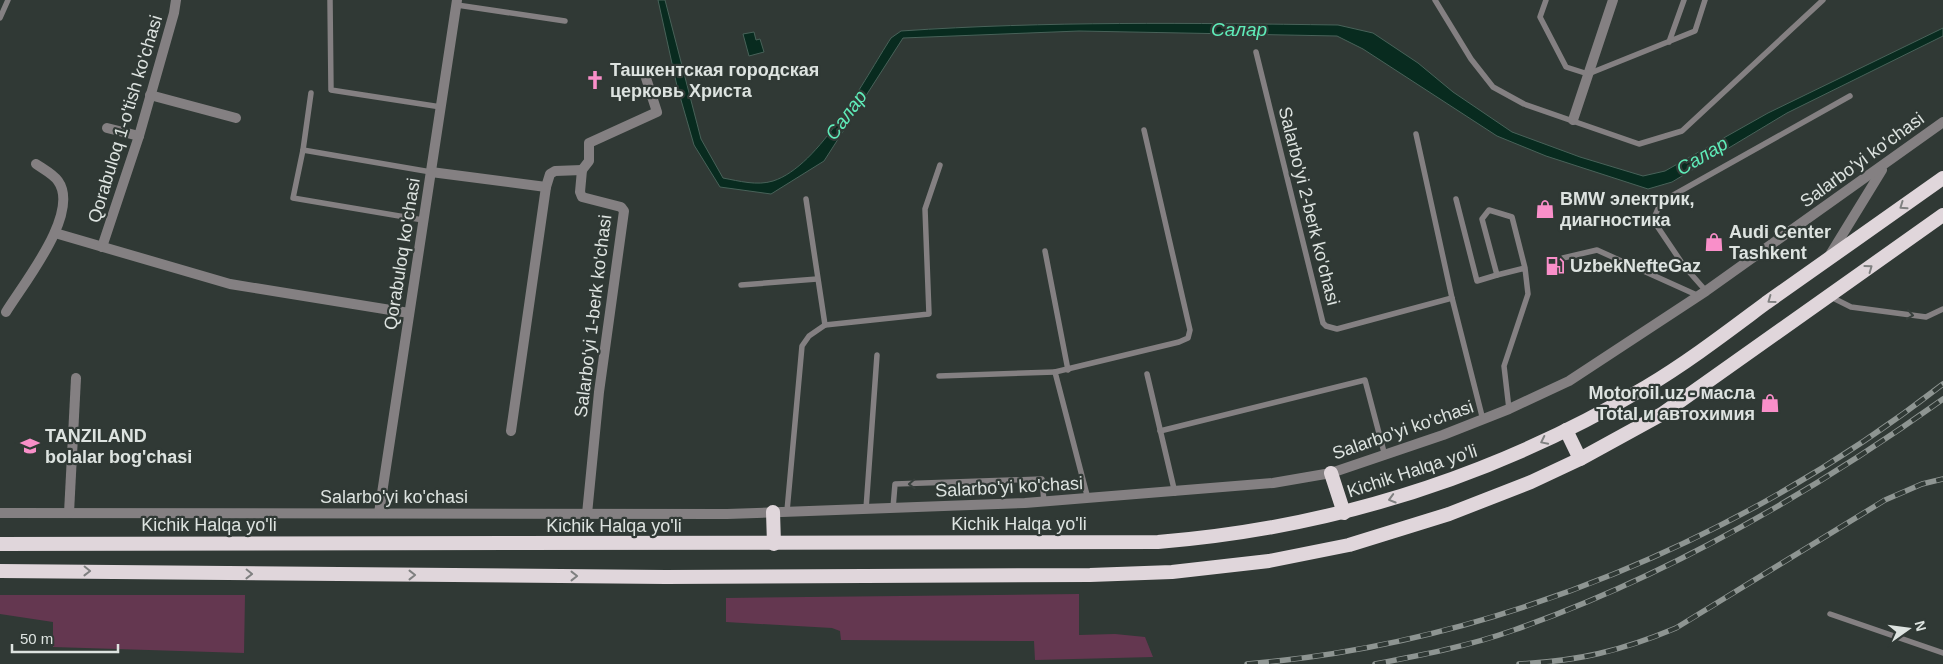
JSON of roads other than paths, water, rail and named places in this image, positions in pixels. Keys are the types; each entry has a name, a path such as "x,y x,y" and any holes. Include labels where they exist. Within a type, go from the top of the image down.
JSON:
{"highway":[{"name":"Kichik Halqa yo'li","path":"0,544 1158,542 1259,531 1344,513 1440,485 1517,454 1621,402 1668,374 1943,178"},
{"path":"0,571 656,577 1090,575 1172,572 1269,561 1349,545 1458,511 1531,482 1580,459 1662,414 1942,218"},
{"path":"1566,430 1580,459"},
{"path":"1331,472 1344,513"},
{"path":"774,544 780,511"}],"street":[{"name":"Qorabuloq 1-o'tish ko'chasi","path":"102,247 139,136 176,0"},
{"path":"1573,120 1612,0"},
{"name":"Qorabuloq ko'chasi","path":"379,513 457,2"},
{"path":"511,431 546,187 550,174 582,170 589,161 589,143 657,112 646,78"},
{"path":"150,95 236,118"},
{"name":"Salarbo'yi ko'chasi","path":"0,513 680,515 1044,502 1175,493 1272,483 1331,472 1385,456 1483,420 1569,382 1702,294 1943,122"},
{"path":"107,128 139,136"},
{"name":"Qorabuloq 1-o'tish ko'chasi","path":"6,312 55,233 64,204 62,191 57,180 36,164"},
{"path":"1826,261 1885,165"},
{"name":"Salarbo'yi 1-berk ko'chasi","path":"582,170 580,192 582,197 621,207 624,218 599,392 586,514"},
{"path":"431,172 546,187"},
{"name":"Qorabuloq 1-o'tish ko'chasi","path":"55,233 230,284 410,313"},
{"path":"68,513 76,378"}],"lane":[{"path":"0,18 8,0"},
{"path":"330,0 331,90 441,107"},
{"path":"1435,0 1470,60 1493,87 1524,104 1639,144 1682,131 1823,0"},
{"path":"1546,0 1540,18 1566,67 1588,74 1695,31 1705,0"},
{"path":"1669,42 1684,0"},
{"path":"457,2 565,21"},
{"name":"Salarbo'yi 2-berk ko'chasi","path":"1256,52 1323,323 1326,326 1337,328 1452,298"},
{"path":"312,93 293,198 423,220"},
{"path":"1702,294 1653,220 1661,202 1850,96"},
{"path":"939,376 1055,372 1188,338 1190,330 1189,317 1144,130"},
{"path":"1416,134 1452,298 1483,420"},
{"path":"303,150 431,172"},
{"path":"780,511 802,346 809,336 825,326 928,314 925,209 940,165"},
{"path":"806,199 825,326"},
{"path":"1456,199 1477,281 1525,268"},
{"path":"1497,275 1482,219 1489,210 1512,217 1525,268 1528,294 1504,366 1508,409"},
{"path":"1563,258 1597,250 1702,294"},
{"path":"1045,251 1068,370"},
{"path":"741,286 817,279"},
{"path":"1829,296 1851,306 1926,317 1943,308"},
{"path":"866,509 877,355"},
{"path":"1055,372 1088,499"},
{"path":"1147,374 1175,493"},
{"path":"1160,431 1365,380 1385,456"},
{"path":"893,508 895,484 1042,478 1044,502"},
{"path":"1830,614 1943,654"}],"water":[{"name":"Салар","path":"658,0 665,0 701,139 723,178 754,183 773,181 790,172 808,158 840,119 891,38 901,31 1065,24 1338,25 1373,33 1418,63 1453,92 1512,132 1580,157 1643,176 1665,171 1768,113 1943,28 1943,36 1787,113 1672,182 1648,189 1546,156 1497,136 1363,49 1337,36 1079,31 903,38 824,161 771,194 720,187 694,145 677,86"},
{"path":"754,32 756,40 760,39 764,52 749,56 743,34"}],"railway":[{"path":"1247,664 1341,652 1434,633 1525,607 1615,574 1702,534 1786,489 1867,439 1943,384"},
{"path":"1375,664 1445,650 1497,636 1571,608 1683,558 1737,530 1790,499 1893,434 1943,399"},
{"path":"1519,664 1540,663 1599,654 1637,643 1676,628 1885,500 1922,484 1943,479"}],"place":[{"name":"Ташкентская городская церковь Христа","path":"595,80"},
{"name":"BMW электрик, диагностика","path":"1545,209"},
{"name":"Audi Center Tashkent","path":"1714,242"},
{"name":"UzbekNefteGaz","path":"1555,266"},
{"name":"Motoroil.uz - масла Total и автохимия","path":"1770,403"},
{"name":"TANZILAND bolalar bog'chasi","path":"30,446"}]}
